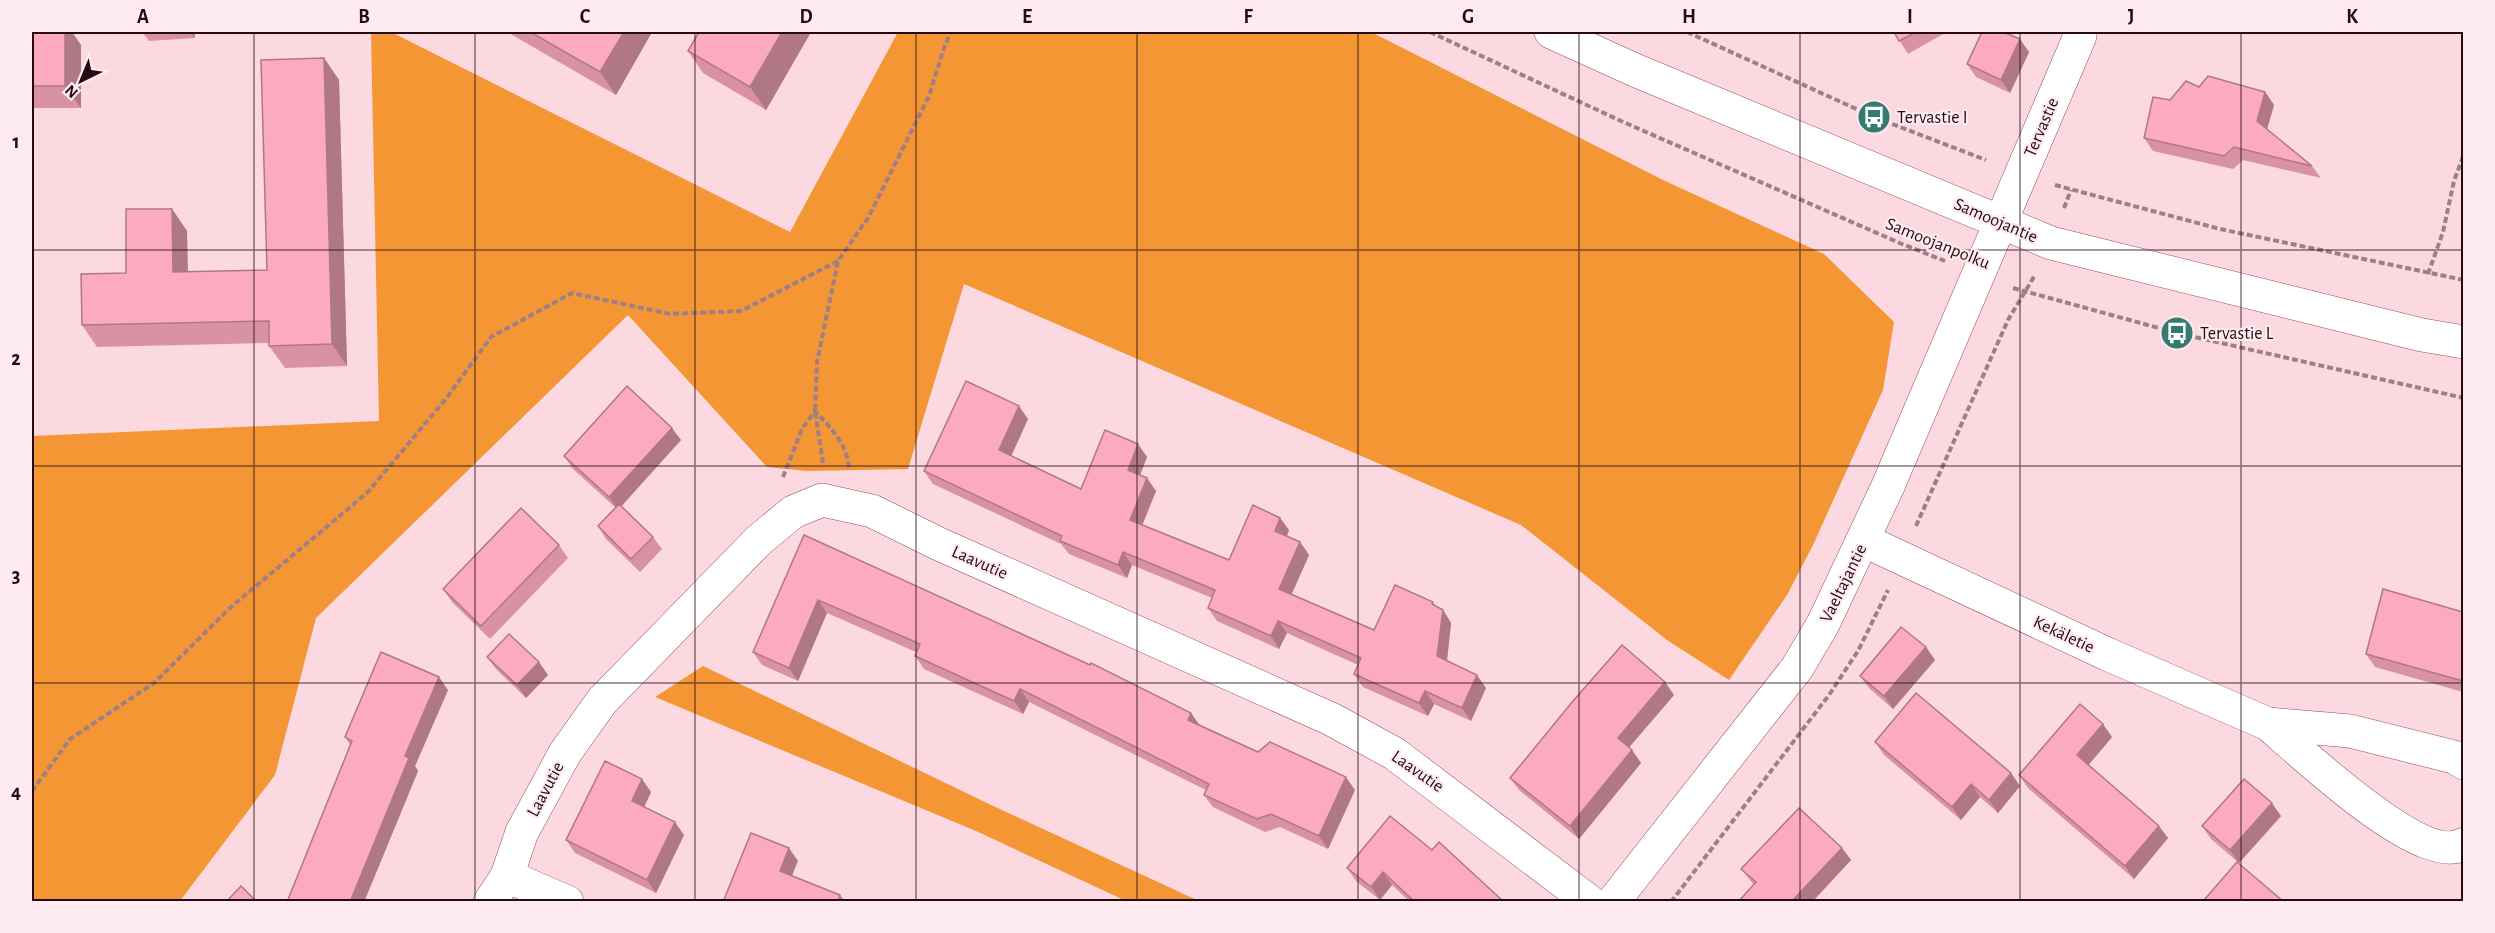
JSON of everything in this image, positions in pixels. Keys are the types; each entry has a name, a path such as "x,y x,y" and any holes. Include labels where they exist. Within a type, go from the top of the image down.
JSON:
{"street":[{"name":"Samoojantie","path":"1551,32 1648,76 2051,243 2422,334 2463,342"},
{"name":"Tervastie","path":"2001,222 2080,36 2079,32"},
{"name":"Vaeltajantie","path":"1613,902 1797,668 1823,624 1863,540 2001,222"},
{"name":"Laavutie","path":"499,889 522,832 554,773 565,753 602,701 758,541 793,512 822,500 872,511 1331,719 1395,754 1590,902"},
{"name":"Kekäletie","path":"1863,540 2107,654 2268,723 2366,807 2410,836 2440,848 2463,844"},
{"name":"Kekäletie","path":"2268,723 2349,731 2454,757 2463,763"},
{"path":"499,889 567,902"}],"path":[{"path":"822,500 825,471 815,411 818,362 838,261 868,218 929,96 951,32"},
{"name":"Samoojanpolku","path":"1430,32 1621,121 1902,244 2026,293 2177,333 2463,398"},
{"path":"1687,32 1874,117 2071,190 2220,229 2463,280"},
{"path":"2428,274 2443,232 2454,181 2463,154"},
{"path":"32,791 70,739 154,683 231,607 367,493 446,400 491,337 572,293 670,314 741,311 838,261"},
{"path":"815,411 836,434 844,448 848,456 850,474"},
{"path":"780,486 802,429 815,411"}],"shaded area":[{"path":"371,32 391,32 790,232 898,32 1371,32 1663,180 1824,254 1894,322 1883,390 1813,545 1787,595 1729,680 1667,640 1521,525 964,284 908,469 807,471 767,467 628,315 316,618 275,775 180,901 32,901 32,436 379,421"},
{"path":"703,666 989,804 1199,901 1126,901 976,831 655,697"}],"building":[{"path":"32,32 65,32 65,86 32,86"},
{"path":"530,32 624,32 600,72"},
{"path":"699,32 782,32 750,87 688,51"},
{"path":"1894,32 1916,32 1899,41"},
{"path":"1982,32 2003,32 2020,39 2001,80 1967,64"},
{"path":"324,58 332,344 269,346 269,321 82,325 81,274 126,273 126,209 172,209 173,272 267,270 261,60"},
{"path":"2208,76 2265,92 2257,121 2312,166 2234,147 2224,156 2144,138 2153,97 2170,100 2186,81 2199,87"},
{"path":"966,381 1019,406 999,450 1081,489 1105,430 1138,444 1128,470 1147,478 1130,520 1229,560 1253,505 1280,518 1275,531 1300,542 1279,589 1374,630 1395,585 1433,602 1432,604 1443,610 1437,656 1477,675 1462,708 1425,691 1419,703 1354,674 1361,658 1278,621 1271,636 1208,608 1215,590 1123,552 1118,565 1060,541 1062,536 924,471"},
{"path":"627,386 672,428 609,497 564,456"},
{"path":"619,504 653,537 631,559 598,526"},
{"path":"521,508 559,545 481,626 443,589"},
{"path":"804,535 1090,665 1091,663 1191,713 1188,720 1258,752 1270,742 1346,777 1319,836 1271,814 1257,819 1204,795 1209,784 1020,689 1014,701 915,656 920,644 818,600 789,668 753,652"},
{"path":"2383,589 2463,612 2463,681 2366,654"},
{"path":"1901,627 1926,647 1884,696 1860,676"},
{"path":"509,634 539,662 517,685 487,657"},
{"path":"1622,645 1665,682 1618,738 1632,750 1570,826 1510,778"},
{"path":"381,652 439,677 405,756 409,758 350,902 287,902 352,741 345,737"},
{"path":"1916,693 2011,773 1989,800 1971,784 1952,807 1875,742"},
{"path":"2080,704 2103,724 2077,755 2159,826 2125,866 2019,775"},
{"path":"605,761 642,779 632,801 675,822 647,880 566,840"},
{"path":"2244,779 2272,803 2230,850 2202,826"},
{"path":"1799,808 1842,848 1791,902 1738,902 1756,882 1741,869"},
{"path":"1390,816 1432,850 1439,842 1504,902 1415,902 1383,872 1371,887 1347,868"},
{"path":"751,833 789,848 780,871 840,895 838,902 723,902"},
{"path":"2237,862 2284,902 2206,902 2204,900"},
{"path":"241,886 257,902 226,902"}],"place":[{"name":"Tervastie I","path":"1874,117"},
{"name":"Tervastie L","path":"2177,333"}]}
